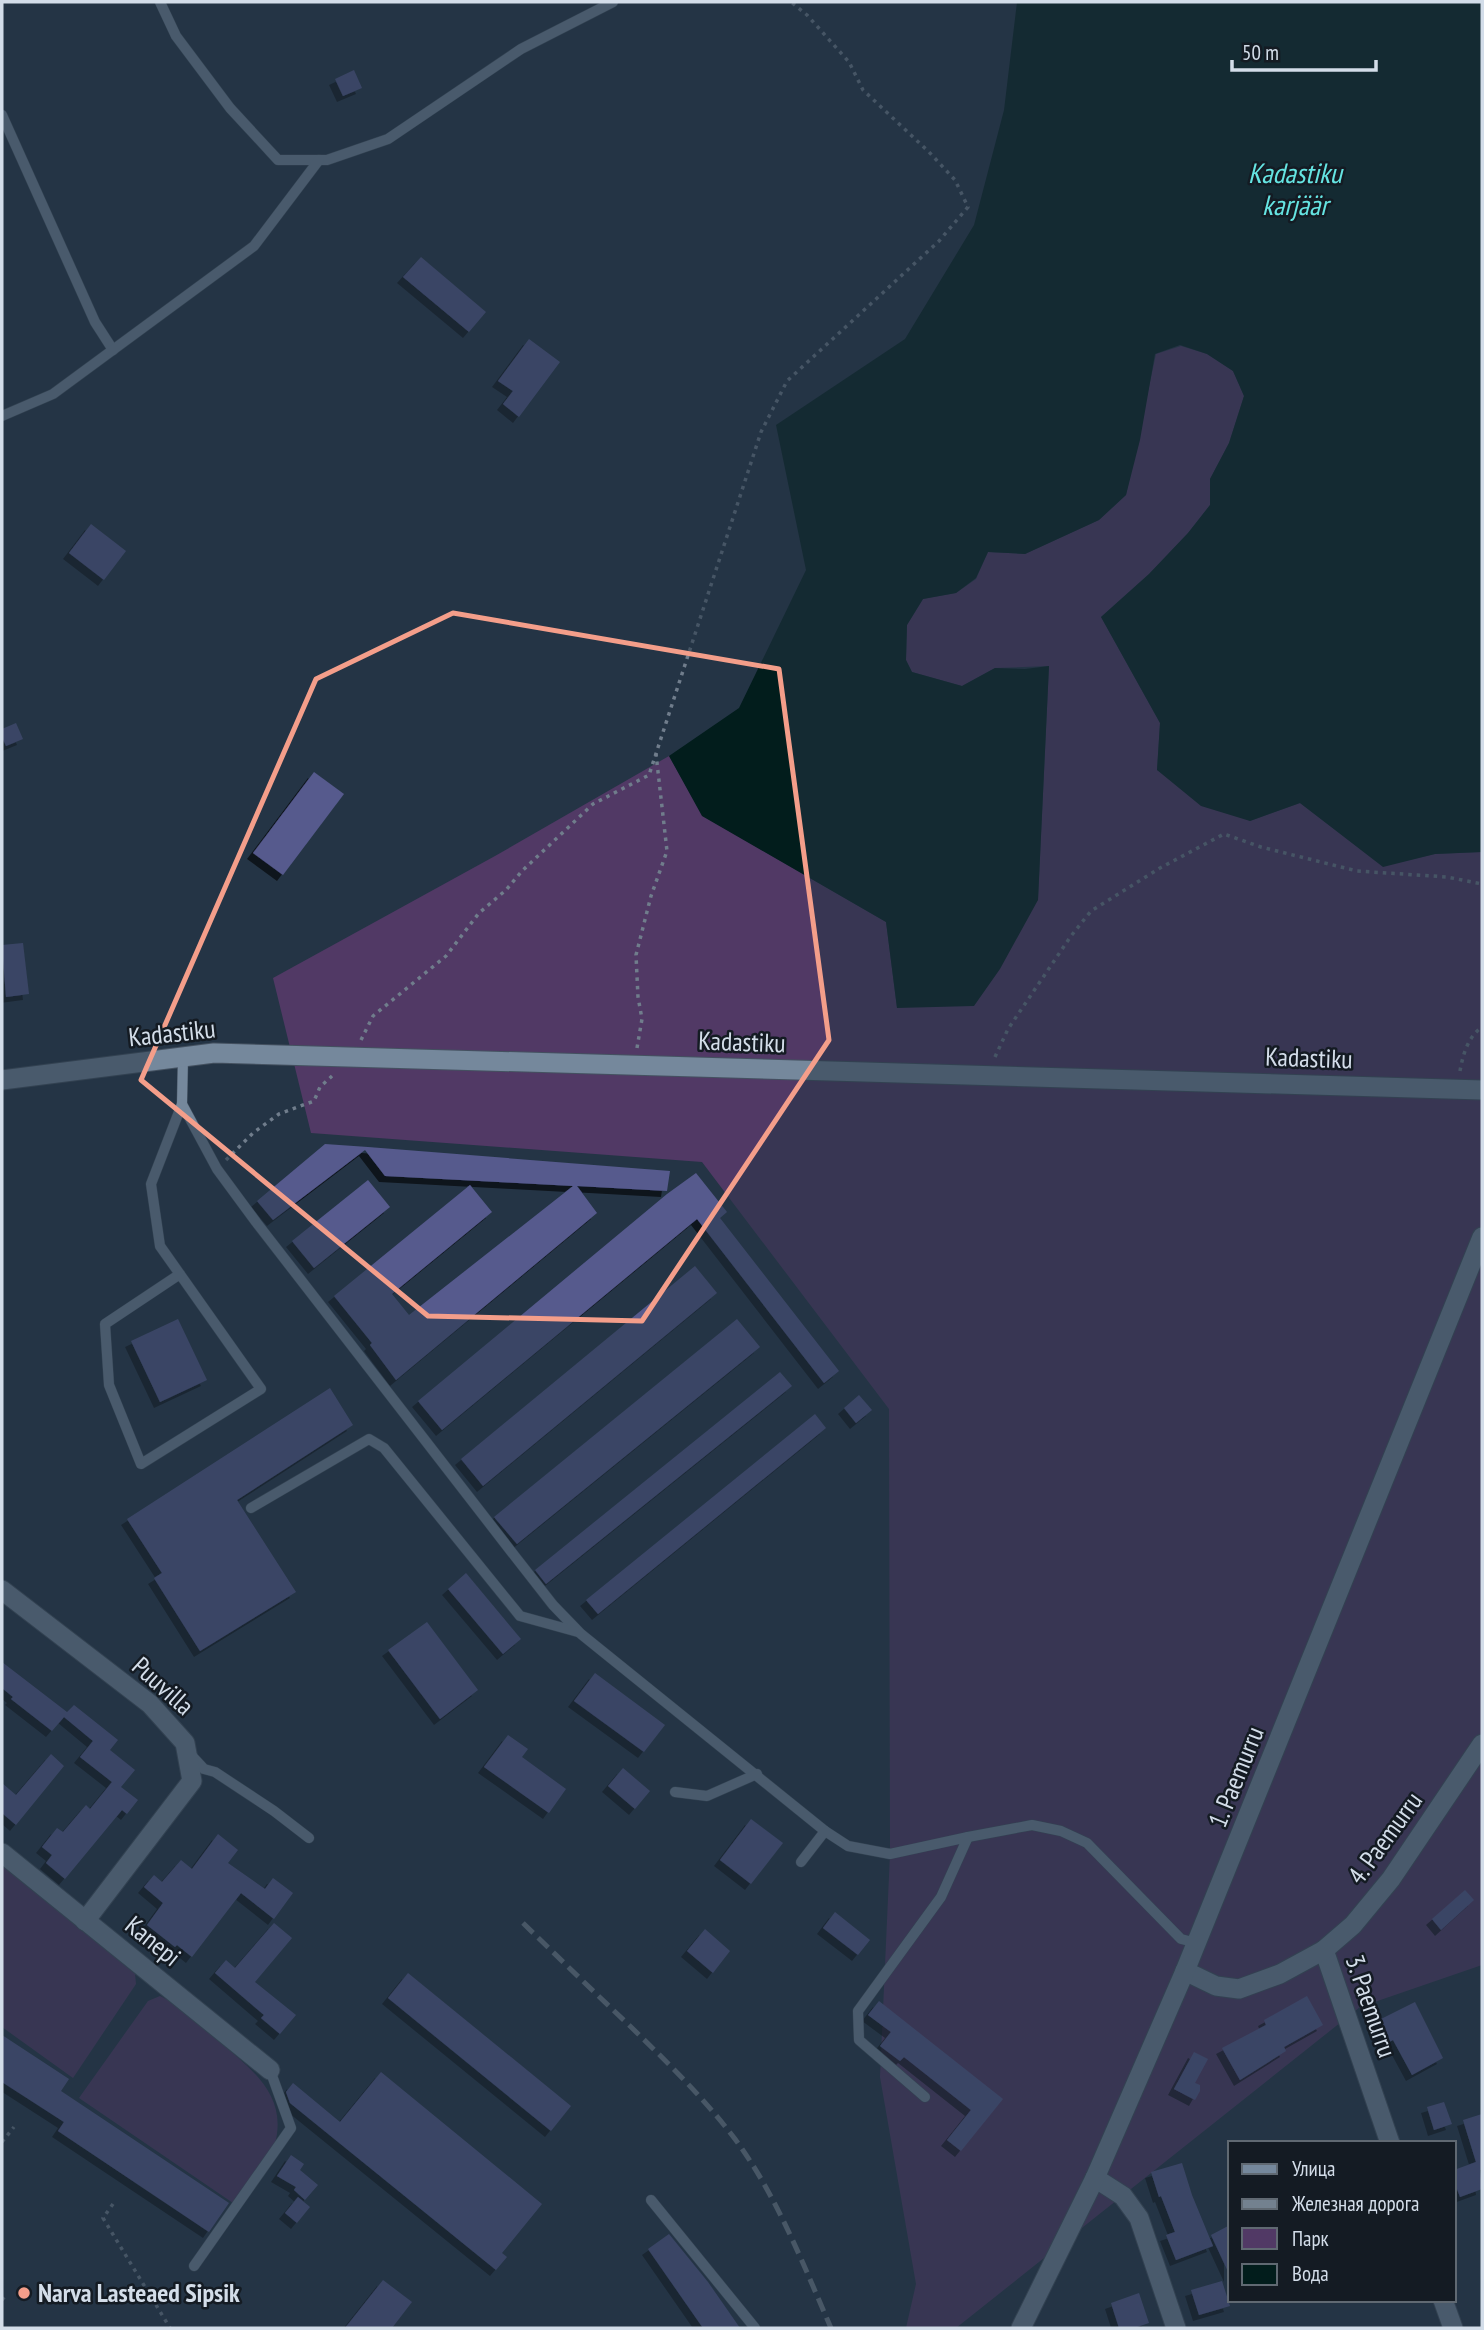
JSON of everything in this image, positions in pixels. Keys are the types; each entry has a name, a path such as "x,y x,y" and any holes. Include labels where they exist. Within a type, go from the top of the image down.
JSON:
{"street":[{"name":"Kadastiku","path":"2,1080 214,1053 1482,1090"},
{"path":"1457,1088 1482,1102"},
{"name":"1. Paemurru","path":"1021,2328 1095,2178 1197,1943 1481,1240"},
{"name":"Puuvilla","path":"2,1590 150,1704 185,1743 187,1749 192,1781 85,1920"},
{"name":"4. Paemurru","path":"1324,1950 1353,1925 1476,1771 1482,1744"},
{"name":"Kanepi","path":"2,1853 270,2070"},
{"name":"3. Paemurru","path":"1185,1971 1216,1986 1239,1989 1280,1974 1324,1950 1389,2141"},
{"path":"1095,2178 1123,2196 1139,2218 1176,2328"},
{"path":"1444,2302 1453,2328"}],"lane":[{"path":"160,2 176,36 214,87 278,159 319,160 327,160 388,139 521,49 613,2"},
{"path":"2,115 95,322 113,350"},
{"path":"2,416 53,394 254,246 319,160"},
{"path":"180,1275 105,1324 109,1385 141,1464 261,1389 160,1246 151,1184 182,1104 183,1058"},
{"path":"182,1104 217,1169 256,1222 553,1605 581,1634 848,1846 890,1854 1032,1825 1061,1831 1087,1843 1181,1939 1197,1943"},
{"path":"251,1508 369,1438 384,1448 520,1616 581,1634"},
{"path":"187,1749 204,1769 215,1772 275,1811 309,1838"},
{"path":"675,1792 708,1796 757,1774"},
{"path":"801,1862 825,1830"},
{"path":"925,2097 859,2040 858,2011 941,1898 968,1836"},
{"path":"194,2266 290,2128 270,2070"},
{"path":"651,2200 755,2328"}],"path":[{"path":"217,1169 253,1133 279,1114 314,1101 320,1087 352,1057 373,1016 446,956 479,913 593,804 649,775 761,432 787,381 939,241 968,207 955,180 863,90 849,62 807,15 791,2"},
{"path":"633,1065 642,1019 636,955 651,897 667,851 656,751"},
{"path":"987,1075 1008,1029 1091,911 1160,868 1224,834 1357,871 1447,877 1482,884"},
{"path":"1457,1088 1463,1053 1482,1027"},
{"path":"2,2142 13,2127"},
{"path":"113,2204 103,2218 170,2328"},
{"path":"2,2300 6,2295"}],"highlighted area":[{"path":"453,613 779,669 829,1040 642,1321 428,1316 141,1080 316,679"}],"green space":[{"path":"1181,346 1207,354 1233,371 1244,396 1229,443 1210,479 1210,505 1149,574 1101,617 1160,723 1157,770 1250,821 1300,803 1383,866 1435,854 1482,852 1482,1965 1360,2007 956,2328 906,2328 916,2284 880,2077 890,1854 889,1409 702,1162 311,1133 273,978 495,856 669,756 703,816 886,922 897,1008 1038,900 1049,666 995,668 962,686 912,672 906,660 907,625 923,599 956,593 976,579 988,552 1025,554 1099,520 1126,495 1156,354"},
{"path":"2,1863 135,1974 136,1984 73,2078 2,2027"},
{"path":"160,1996 246,2065 273,2100 277,2114 277,2130 272,2153 233,2203 79,2098 148,2001"}],"water":[{"name":"Kadastiku karjäär","path":"1017,2 1482,2 1482,852 1435,854 1383,867 1300,803 1250,821 1201,806 1157,770 1160,723 1101,617 1149,574 1210,505 1210,479 1229,443 1244,396 1233,371 1207,354 1180,345 1155,354 1140,440 1126,495 1099,520 1025,554 988,552 976,578 956,593 923,599 907,625 906,660 912,672 962,686 995,668 1025,669 1049,666 1038,900 1000,969 974,1006 897,1008 886,922 702,816 669,756 739,708 806,570 776,425 905,339 974,225 1004,110"}],"building":[{"path":"354,70 362,88 343,96 335,79"},
{"path":"421,257 486,312 469,332 403,277"},
{"path":"529,339 560,362 519,417 503,404 513,391 498,381"},
{"path":"91,524 126,551 104,580 69,553"},
{"path":"16,723 23,739 6,746 2,729"},
{"path":"314,772 344,794 283,875 253,853"},
{"path":"23,943 29,994 6,997 2,945"},
{"path":"325,1144 670,1171 667,1191 577,1186 597,1213 396,1380 370,1345 372,1343 334,1296 470,1185 492,1212 392,1294 409,1315 573,1186 385,1176 365,1150 273,1220 257,1201"},
{"path":"696,1173 727,1212 720,1218 839,1371 824,1383 697,1219 442,1430 418,1401 667,1194"},
{"path":"368,1180 390,1207 314,1268 292,1241"},
{"path":"695,1266 717,1293 483,1486 461,1459"},
{"path":"178,1319 207,1380 160,1402 131,1341"},
{"path":"737,1319 760,1347 517,1544 494,1517"},
{"path":"780,1372 792,1386 546,1584 535,1570"},
{"path":"330,1388 353,1425 237,1500 296,1592 200,1651 154,1578 162,1573 127,1519"},
{"path":"859,1395 872,1410 856,1423 844,1408"},
{"path":"815,1414 826,1428 598,1614 586,1600"},
{"path":"466,1573 521,1639 503,1654 448,1589"},
{"path":"427,1622 478,1690 440,1719 388,1650"},
{"path":"2,1662 67,1712 74,1705 118,1740 110,1750 135,1770 121,1787 138,1800 127,1814 122,1810 65,1879 46,1863 52,1855 42,1847 57,1828 63,1832 86,1805 90,1809 112,1782 80,1757 93,1741 64,1717 52,1731 11,1699 13,1697 2,1688"},
{"path":"595,1673 665,1725 644,1752 574,1701"},
{"path":"508,1735 528,1749 522,1757 566,1789 549,1813 484,1767"},
{"path":"51,1754 64,1766 16,1825 2,1813 2,1783 16,1795"},
{"path":"623,1768 650,1791 635,1809 608,1786"},
{"path":"751,1819 783,1843 751,1884 720,1860"},
{"path":"218,1834 238,1850 228,1863 265,1889 273,1878 293,1893 274,1919 241,1893 192,1957 147,1925 163,1903 144,1887 154,1875 162,1882 181,1860 192,1869"},
{"path":"1465,1890 1474,1900 1441,1930 1432,1919"},
{"path":"835,1912 870,1940 858,1955 823,1928"},
{"path":"274,1923 292,1938 255,1982 296,2015 280,2034 261,2018 264,2015 215,1973 226,1960 235,1968"},
{"path":"705,1929 730,1951 713,1973 687,1951"},
{"path":"408,1973 571,2106 551,2131 388,1998"},
{"path":"1307,1996 1323,2025 1284,2047 1286,2051 1240,2080 1222,2048 1266,2025 1264,2020"},
{"path":"879,2001 1003,2099 961,2151 947,2140 971,2110 904,2057 900,2061 880,2046 891,2032 868,2015"},
{"path":"1415,2002 1443,2058 1412,2075 1393,2040 1384,2045 1373,2023"},
{"path":"2,2035 69,2079 61,2091 229,2203 209,2232 58,2131 64,2122 2,2082"},
{"path":"1194,2052 1208,2059 1195,2083 1200,2085 1200,2091 1195,2100 1174,2089"},
{"path":"381,2072 542,2204 502,2253 507,2257 496,2270 290,2103 286,2092 293,2083 340,2122"},
{"path":"1444,2102 1452,2124 1434,2130 1427,2107"},
{"path":"1482,2114 1482,2189 1460,2197 1456,2186 1456,2169 1476,2162 1463,2120"},
{"path":"291,2155 304,2164 300,2170 318,2185 305,2200 294,2190 296,2187 277,2176"},
{"path":"1182,2163 1213,2246 1176,2260 1166,2235 1175,2232 1151,2172"},
{"path":"298,2197 310,2207 297,2223 285,2213"},
{"path":"1228,2226 1228,2272 1211,2235"},
{"path":"669,2234 708,2282 740,2328 703,2328 648,2249"},
{"path":"383,2280 412,2302 392,2328 345,2328"},
{"path":"1222,2281 1230,2306 1199,2315 1191,2290"},
{"path":"1139,2293 1149,2323 1134,2328 1119,2328 1111,2303"}],"railway":[{"path":"523,1923 671,2067 735,2139 776,2207 831,2328"}],"place":[{"name":"Narva Lasteaed Sipsik","path":"24,2293"}]}
